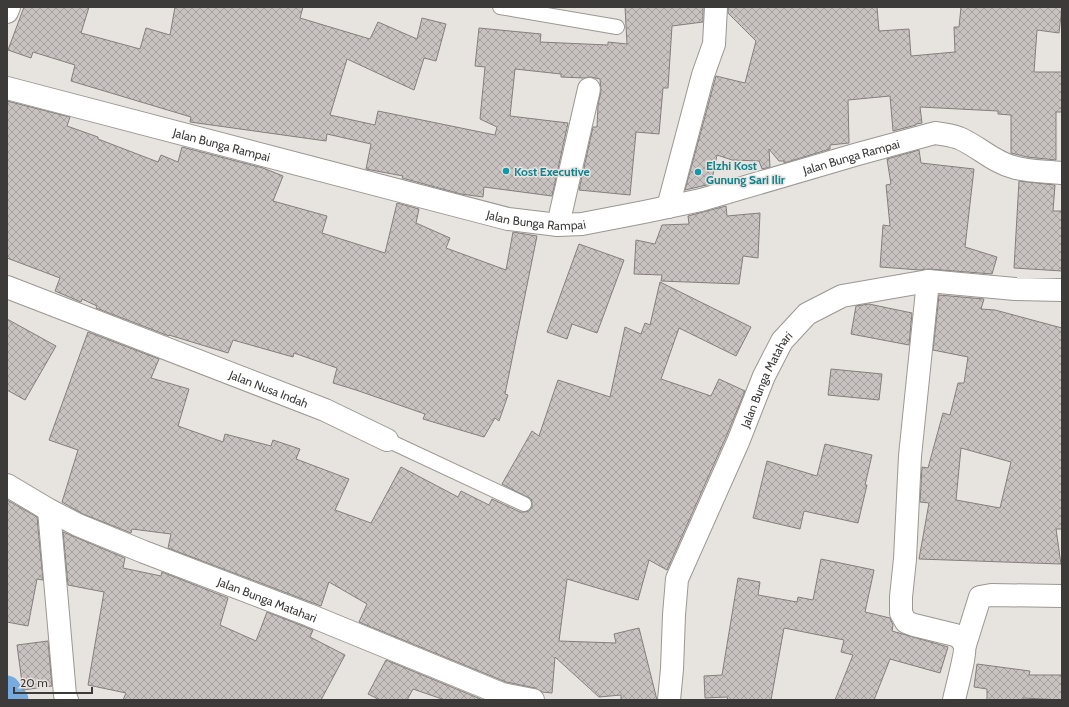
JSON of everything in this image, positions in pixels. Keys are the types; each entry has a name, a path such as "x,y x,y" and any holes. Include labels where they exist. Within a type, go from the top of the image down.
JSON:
{"street":[{"path":"7,12 9,7"},
{"path":"668,207 703,75 714,44 716,7"},
{"name":"Jalan Bunga Rampai","path":"7,88 508,219 558,225 582,224 700,200 935,133 948,134 960,138 997,160 1013,167 1062,173"},
{"path":"558,225 589,89"},
{"path":"928,281 910,456 901,613 906,622 955,635 965,644"},
{"name":"Jalan Bunga Matahari","path":"669,700 677,579 738,442 764,376 782,341 807,314 842,296 928,281 1015,289 1062,290"},
{"name":"Jalan Nusa Indah","path":"7,287 325,410 387,440"},
{"name":"Jalan Bunga Matahari","path":"7,485 78,525 136,549 309,616 511,698 533,700"},
{"path":"49,510 65,695 67,700"},
{"path":"954,700 965,644 980,597 991,595 1062,596"}],"lane":[{"path":"500,7 617,27"},
{"name":"Jalan Nusa Indah","path":"387,440 524,504"}],"building":[{"path":"24,7 89,7 81,33 140,49 146,28 170,35 175,7 303,7 300,18 370,39 378,22 417,39 422,18 446,24 436,61 424,58 414,90 347,59 330,115 375,125 378,111 495,135 497,127 480,119 485,67 475,66 479,28 541,34 540,42 608,45 608,42 627,44 625,7 703,7 703,22 672,26 668,88 663,88 659,134 636,132 630,195 579,190 593,127 597,127 598,105 601,91 600,79 591,77 561,77 561,74 515,69 510,116 568,123 552,196 484,187 483,197 461,194 402,178 403,176 366,169 371,144 327,134 326,141 190,122 191,117 71,81 75,65 33,52 31,58 8,50"},
{"path":"728,7 877,7 879,31 909,29 911,56 955,52 954,27 959,27 961,7 1062,7 1059,33 1037,30 1034,72 1062,72 1062,112 1056,112 1056,160 1027,157 1011,153 1011,115 998,114 998,111 920,107 922,123 893,131 890,96 848,100 849,143 830,145 830,149 784,163 784,161 779,161 769,149 770,167 762,169 759,161 732,160 717,155 711,184 685,190 716,76 745,83 756,41 728,13"},
{"path":"7,101 70,117 67,126 158,162 161,155 178,162 182,147 263,168 283,176 273,201 327,216 322,233 385,253 397,203 419,209 416,223 450,238 446,248 506,270 513,232 537,236 505,394 508,395 499,421 495,418 484,437 423,419 425,414 333,383 337,368 294,353 293,357 233,340 228,353 169,336 96,308 97,306 82,299 81,302 55,291 60,278 7,258"},
{"path":"919,150 921,163 974,169 965,247 997,257 992,274 880,267 883,225 890,226 886,185 891,184 887,159"},
{"path":"1019,181 1055,185 1053,211 1062,211 1062,271 1014,268"},
{"path":"726,206 727,216 760,213 758,258 743,256 739,284 661,281 662,275 634,274 636,240 655,244 662,225 689,224 688,216"},
{"path":"579,244 624,260 597,333 572,324 567,339 547,332"},
{"path":"660,282 751,327 736,356 679,328 661,379 711,396 719,379 745,391 667,570 649,560 638,600 567,579 559,641 616,643 614,634 639,628 657,700 621,700 621,695 599,697 555,657 552,693 542,692 535,688 506,682 359,622 367,604 329,582 321,606 168,548 171,534 132,529 131,533 83,514 62,502 78,450 49,440 88,332 159,359 151,378 189,389 178,426 223,442 225,434 271,446 273,440 300,449 296,459 349,479 335,510 371,523 401,467 458,497 461,491 489,505 492,499 520,512 529,511 532,507 531,499 502,484 532,431 539,436 558,380 610,397 625,327 641,334 645,323 650,325"},
{"path":"939,295 984,299 981,309 995,310 1062,328 1062,529 1056,529 1061,564 919,559 929,503 920,502 922,467 928,468 943,413 950,415 958,383 964,383 968,357 933,350","holes":["961,448 1011,462 1000,508 956,500"]},
{"path":"869,304 912,313 909,345 851,334 856,306"},
{"path":"7,319 56,346 25,400 7,390"},
{"path":"831,369 882,374 879,400 828,395"},
{"path":"825,444 872,455 858,523 804,511 800,529 753,518 767,461 817,476"},
{"path":"7,500 37,517 43,580 37,579 28,626 7,622"},
{"path":"63,532 125,558 123,568 161,576 162,572 228,598 220,625 256,641 267,612 313,630 310,637 345,655 321,700 123,700 126,693 88,685 104,592 68,585"},
{"path":"821,559 874,570 865,612 890,618 893,625 892,631 948,647 940,673 890,659 874,700 835,700 853,655 841,652 844,640 784,628 771,700 728,700 727,697 705,698 704,676 722,675 738,578 760,582 758,595 797,602 798,597 813,600"},
{"path":"48,641 52,686 23,690 17,645"},
{"path":"386,660 483,700 445,700 413,689 407,700 380,700 368,694"},
{"path":"977,664 1030,671 1029,675 1062,675 1062,700 1023,698 1023,700 987,700 987,689 974,687"}],"waterway":[{"path":"7,689 15,700"}],"place":[{"name":"Kost Executive","path":"506,171"},
{"name":"Elzhi Kost Gunung Sari Ilir","path":"698,172"}]}
